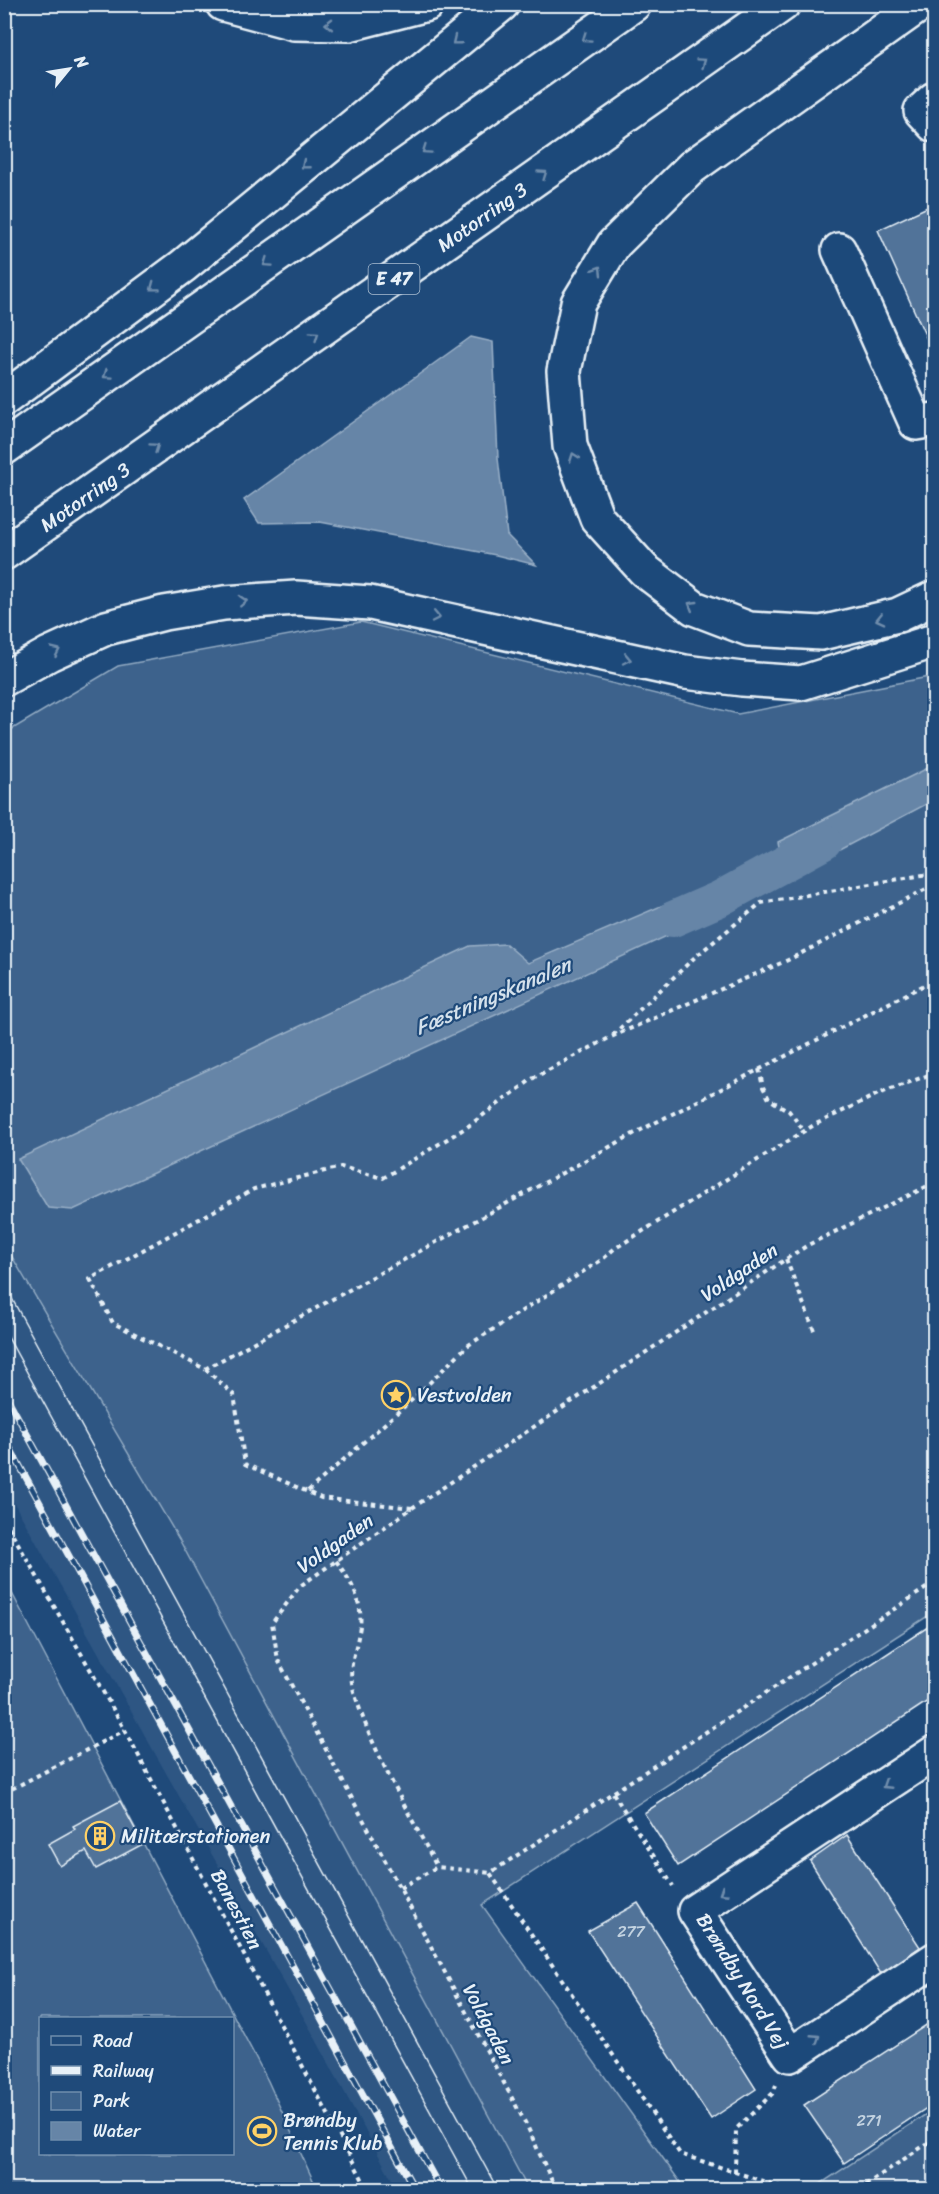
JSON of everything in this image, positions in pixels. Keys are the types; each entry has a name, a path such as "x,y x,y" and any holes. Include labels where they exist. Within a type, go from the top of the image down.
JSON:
{"main road":[{"path":"223,4 294,23 349,24 428,4"},
{"path":"4,399 183,266 502,4"},
{"path":"4,447 634,4"},
{"name":"Motorring 3","path":"4,553 783,4"},
{"path":"921,4 692,167 614,244 578,303 564,371 570,446 597,518 644,570 694,608 749,628 821,633 898,615 934,598"},
{"path":"934,99 921,111 934,124"},
{"path":"839,250 916,423 934,420"},
{"path":"4,679 49,654 106,628 164,613 224,603 296,598 370,603 685,672 742,680 801,683 934,641"},
{"name":"Brøndby Nord Vej","path":"934,1753 695,1911 790,2055 934,1960"}],"path":[{"path":"611,1037 695,957 761,903 934,873"},
{"path":"411,1508 321,1498 245,1464 234,1395 205,1369 113,1323 90,1279 254,1189 341,1167 383,1178 467,1127 535,1077 611,1037 788,960 934,885"},
{"path":"205,1369 637,1132 934,980"},
{"path":"759,1069 763,1087 770,1099 783,1105 804,1131"},
{"path":"308,1491 414,1398 467,1346 603,1259 614,1249 804,1131 878,1094 934,1073"},
{"name":"Voldgaden","path":"556,2190 528,2128 278,1660 272,1623 300,1586 411,1508 808,1245 934,1183"},
{"path":"786,1259 815,1333"},
{"name":"Banestien","path":"4,1519 125,1730 368,2190"},
{"path":"336,1562 351,1580 359,1604 360,1630 349,1676 356,1698 368,1732 437,1867"},
{"path":"400,1888 437,1867 490,1873 934,1583"},
{"path":"4,1793 125,1730"},
{"path":"613,1793 686,1906 695,1911"},
{"path":"490,1873 680,2154 790,2190"},
{"path":"735,2172 736,2129 773,2093 790,2055"},
{"path":"858,2190 934,2139"}],"shaded area":[{"path":"4,1245 179,1539 528,2189 397,2189 313,2034 5,1487"}],"green space":[{"name":"Vestvolden","path":"361,622 738,714 934,676 934,1612 482,1905 685,2189 528,2189 179,1539 5,1245 4,734 118,666"},
{"path":"4,1578 268,2081 317,2189 5,2189"},
{"path":"934,2109 934,2189 814,2188"}],"water":[{"path":"471,337 493,342 498,458 507,535 536,565 496,555 320,522 259,523 244,500"},
{"path":"934,765 934,800 792,875 783,866 778,842"},
{"path":"703,888 716,896 721,911 73,1210 48,1208 18,1159 470,946 506,944 528,963"}],"building":[{"path":"934,204 934,355 878,230"},
{"path":"934,1623 934,1697 678,1866 644,1813"},
{"name":"Militærstationen","path":"120,1801 143,1844 96,1869 86,1851 60,1866 48,1844 75,1829 73,1826"},
{"path":"847,1835 920,1947 881,1974 810,1861"},
{"path":"638,1903 756,2089 711,2119 588,1931"},
{"path":"934,2020 934,2103 844,2163 804,2105"}],"waterway":[{"name":"Fæstningskanalen","path":"673,919 719,899 824,842"}],"tram line":[{"path":"4,1284 498,2190"},
{"path":"4,1330 473,2190"}],"railway":[{"path":"4,1392 441,2190"},
{"path":"4,1437 415,2190"}],"place":[{"name":"Vestvolden","path":"396,1395"},
{"name":"Militærstationen","path":"100,1836"},
{"name":"Brøndby Tennis Klub","path":"262,2131"}]}
